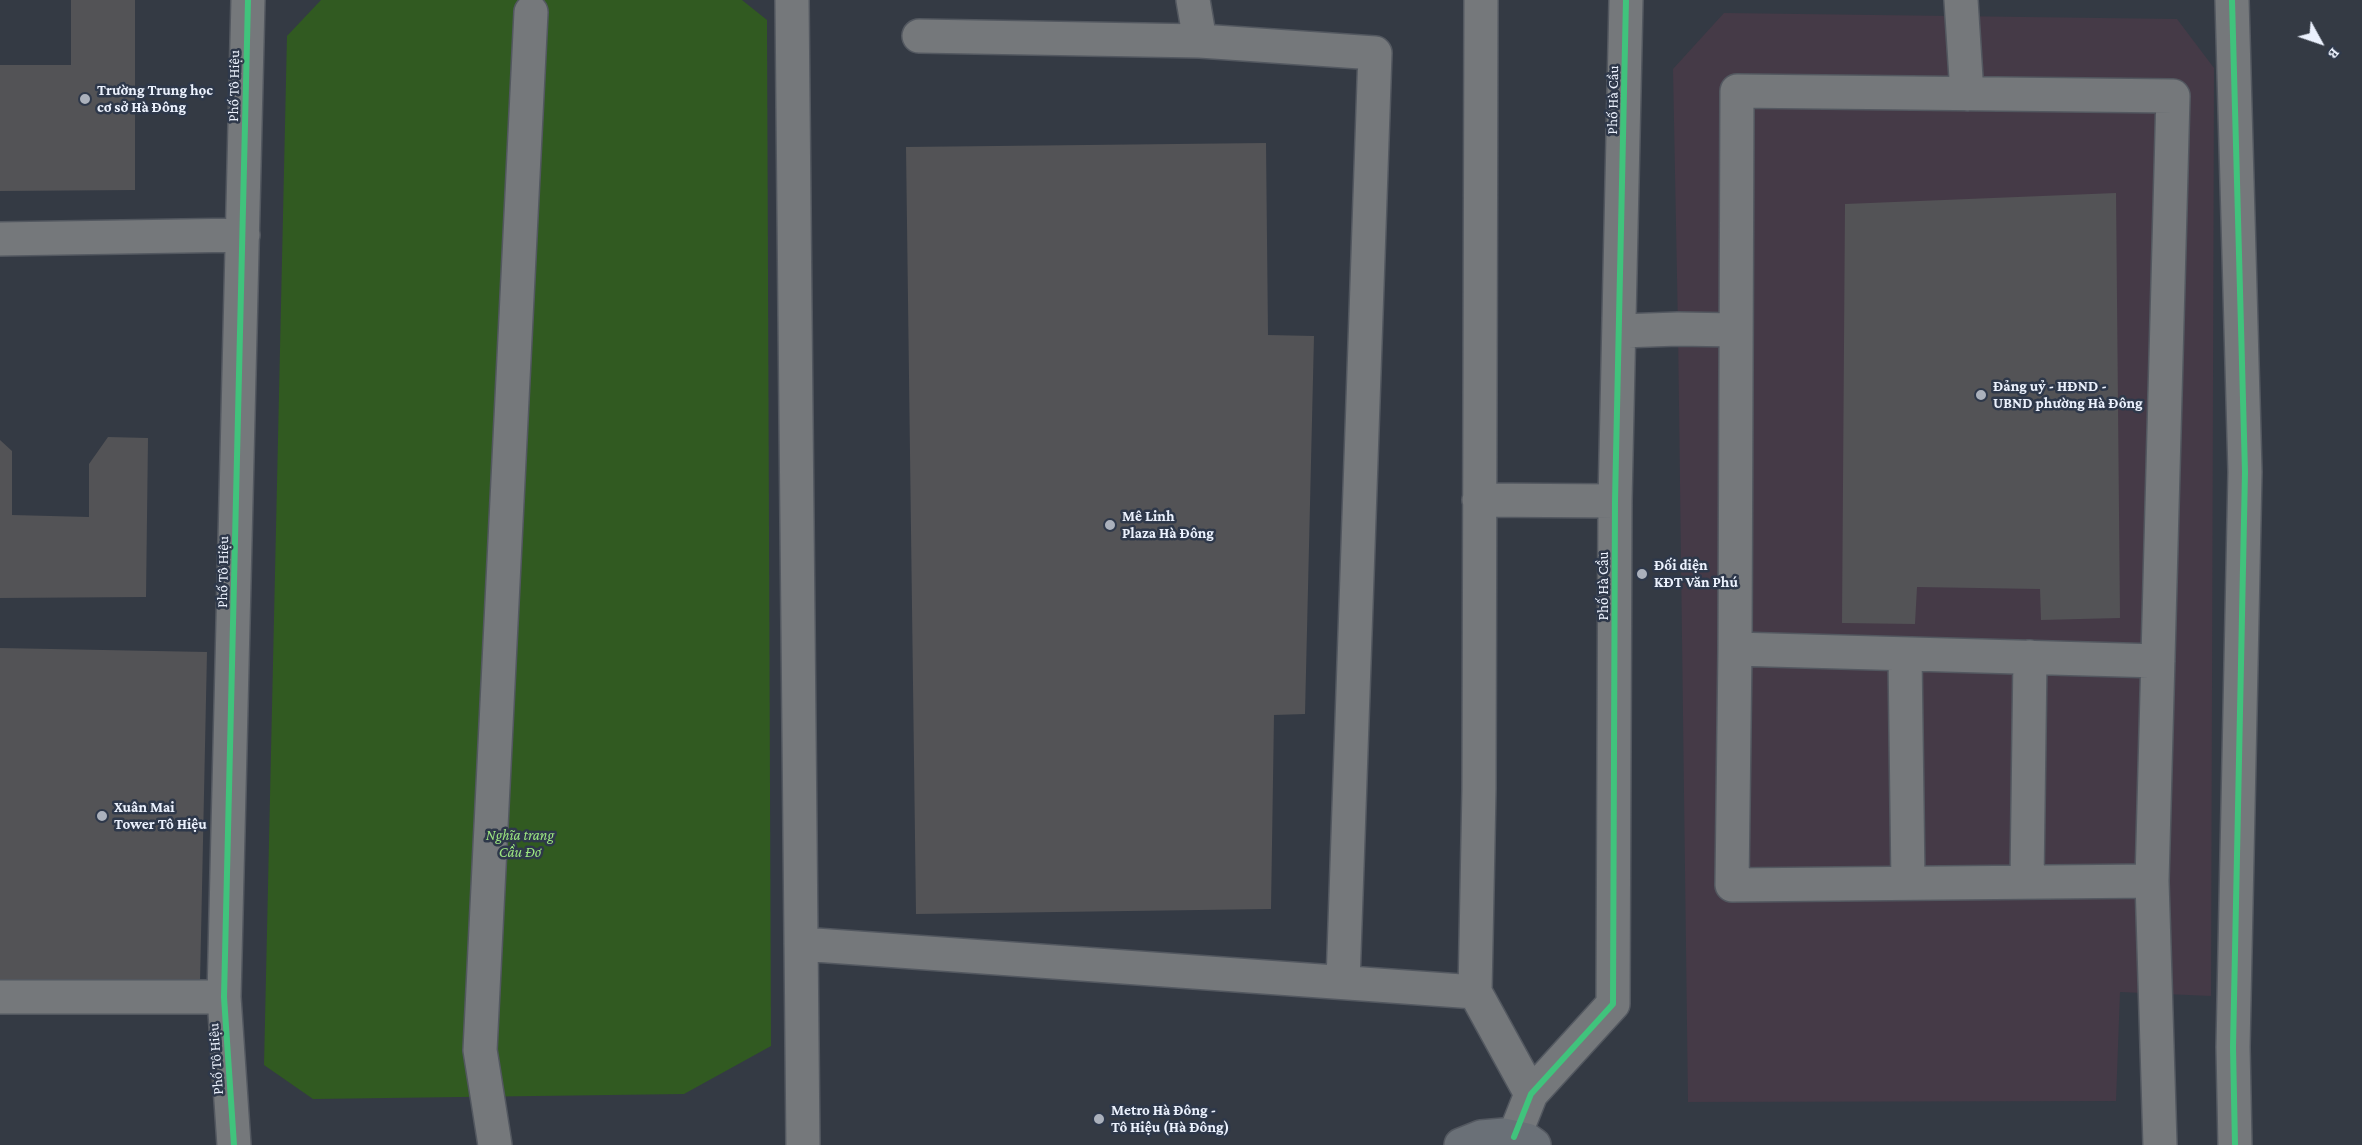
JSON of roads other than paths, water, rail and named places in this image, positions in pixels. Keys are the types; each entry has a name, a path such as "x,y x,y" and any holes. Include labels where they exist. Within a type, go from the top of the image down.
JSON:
{"main road":[{"path":"1461,1145 1481,1137 1504,1135 1524,1141"}],"street":[{"name":"Phố Tô Hiệu","path":"234,1145 224,998 248,0"},
{"path":"792,0 803,1145"},
{"path":"1193,0 1200,41"},
{"path":"1481,0 1479,789 1475,992 1531,1094"},
{"name":"Phố Hà Cầu","path":"1524,1141 1531,1094 1613,1004 1616,501 1626,0"},
{"path":"1961,0 1966,94"},
{"path":"2232,0 2245,472 2233,1035 2235,1145"},
{"path":"495,1145 480,1050 531,12"},
{"path":"920,36 1200,41 1375,53 1343,982"},
{"path":"2152,880 1732,885 1737,91 2173,96 2152,880 2160,1145"},
{"path":"0,239 243,236"},
{"path":"1621,331 1736,330"},
{"path":"1479,500 1616,501"},
{"path":"1735,649 2158,661"},
{"path":"1905,654 1908,883"},
{"path":"2027,881 2030,657"},
{"path":"801,944 1475,992"},
{"path":"0,997 224,998"}],"place":[{"name":"Trường Trung học cơ sở Hà Đông","path":"85,99"},
{"name":"Đảng uỷ - HĐND - UBND phường Hà Đông","path":"1981,395"},
{"name":"Mê Linh Plaza Hà Đông","path":"1110,525"},
{"name":"Đối diện KĐT Văn Phú","path":"1642,574"},
{"name":"Xuân Mai Tower Tô Hiệu","path":"102,816"},
{"name":"Metro Hà Đông - Tô Hiệu (Hà Đông)","path":"1099,1119"}],"park label":[{"name":"Nghĩa trang Cầu Đơ","path":"520,844"}]}
